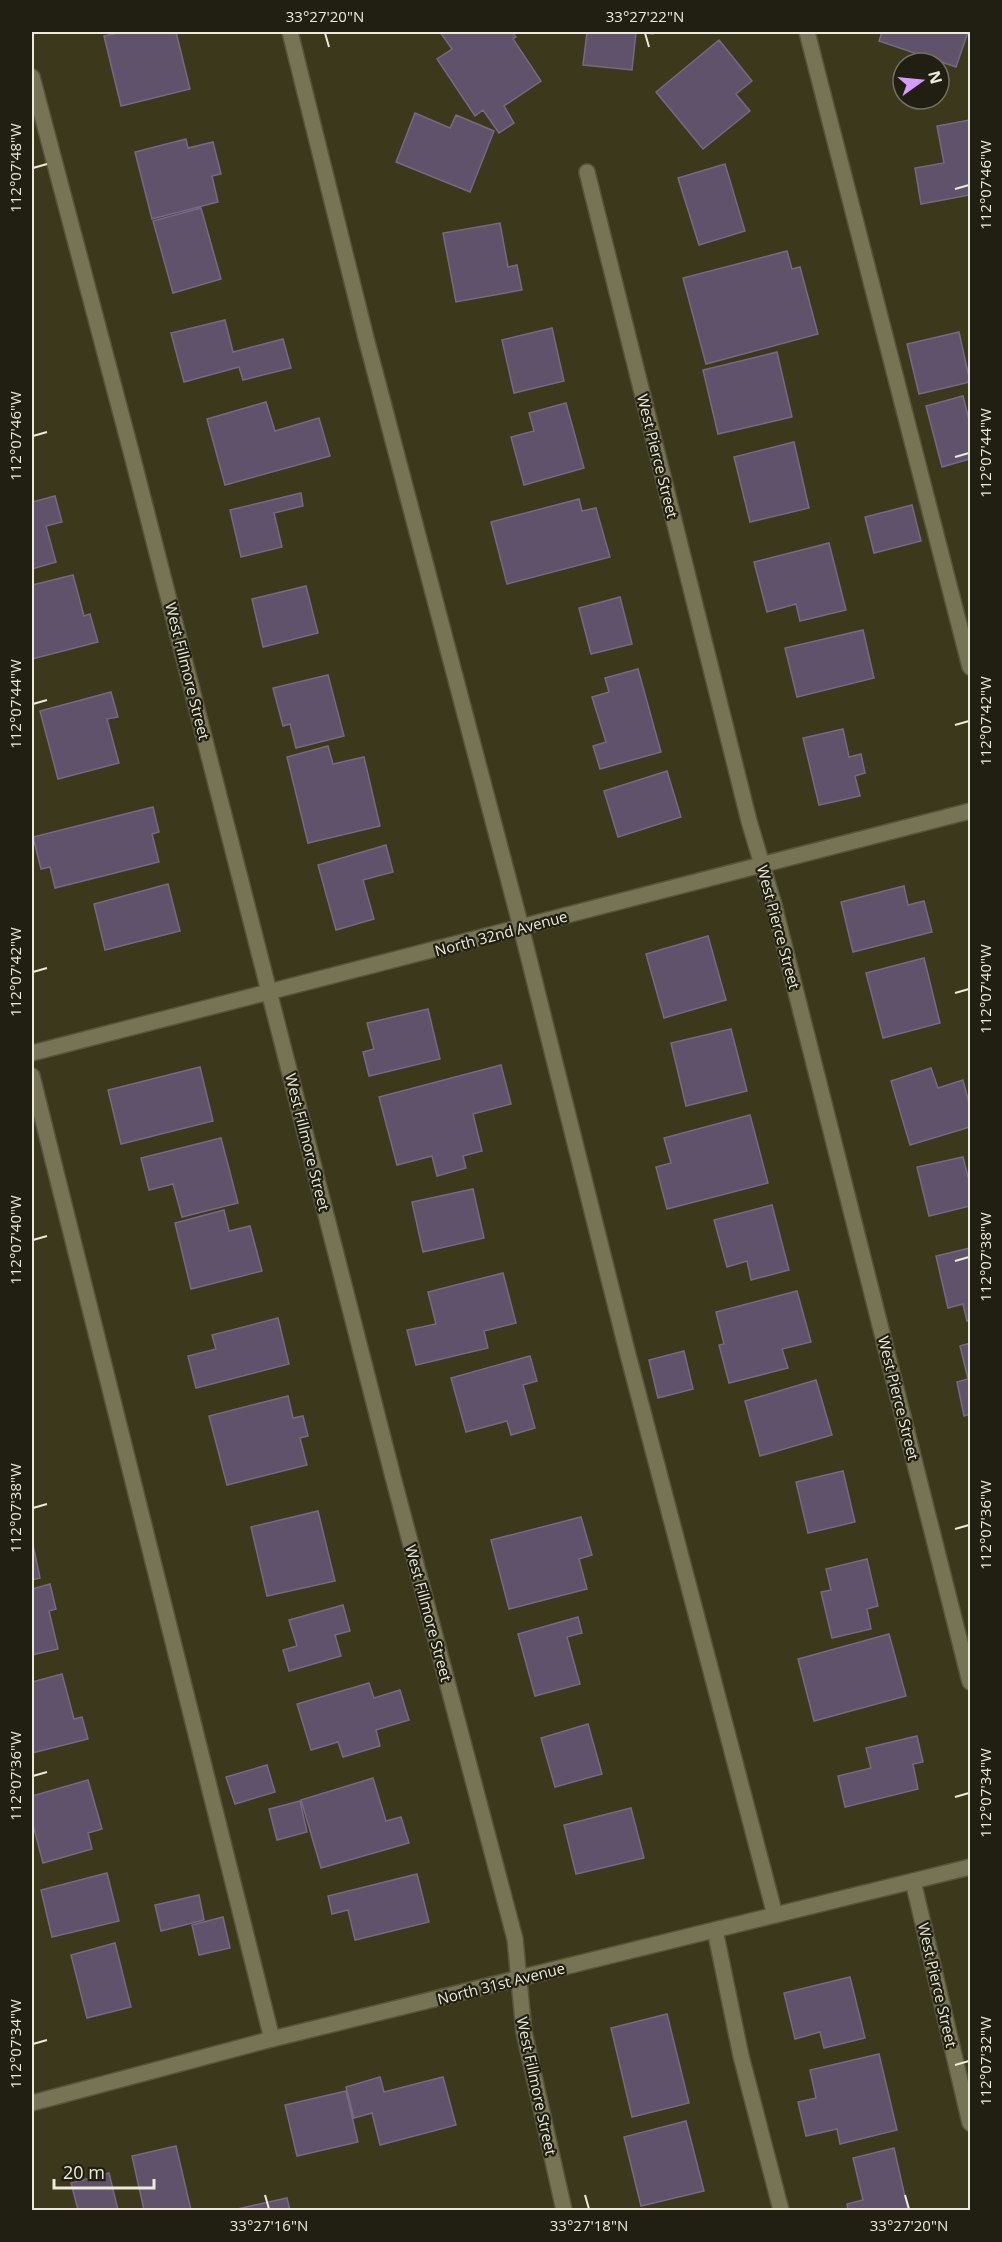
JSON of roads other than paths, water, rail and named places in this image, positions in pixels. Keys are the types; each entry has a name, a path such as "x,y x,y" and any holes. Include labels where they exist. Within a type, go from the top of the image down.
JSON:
{"street":[{"path":"290,32 366,338 521,927 624,1339 775,1915"},
{"path":"807,32 970,667"},
{"name":"West Fillmore Street","path":"32,78 136,471 390,1466 515,1940 524,2032 564,2211"},
{"name":"West Pierce Street","path":"587,172 970,1682"},
{"name":"North 32nd Avenue","path":"32,1053 970,811"},
{"path":"32,1076 272,2039"},
{"name":"North 31st Avenue","path":"32,2103 272,2039 970,1867"},
{"name":"West Pierce Street","path":"913,1881 970,2123"},
{"path":"715,1930 741,2056 781,2211"}]}
